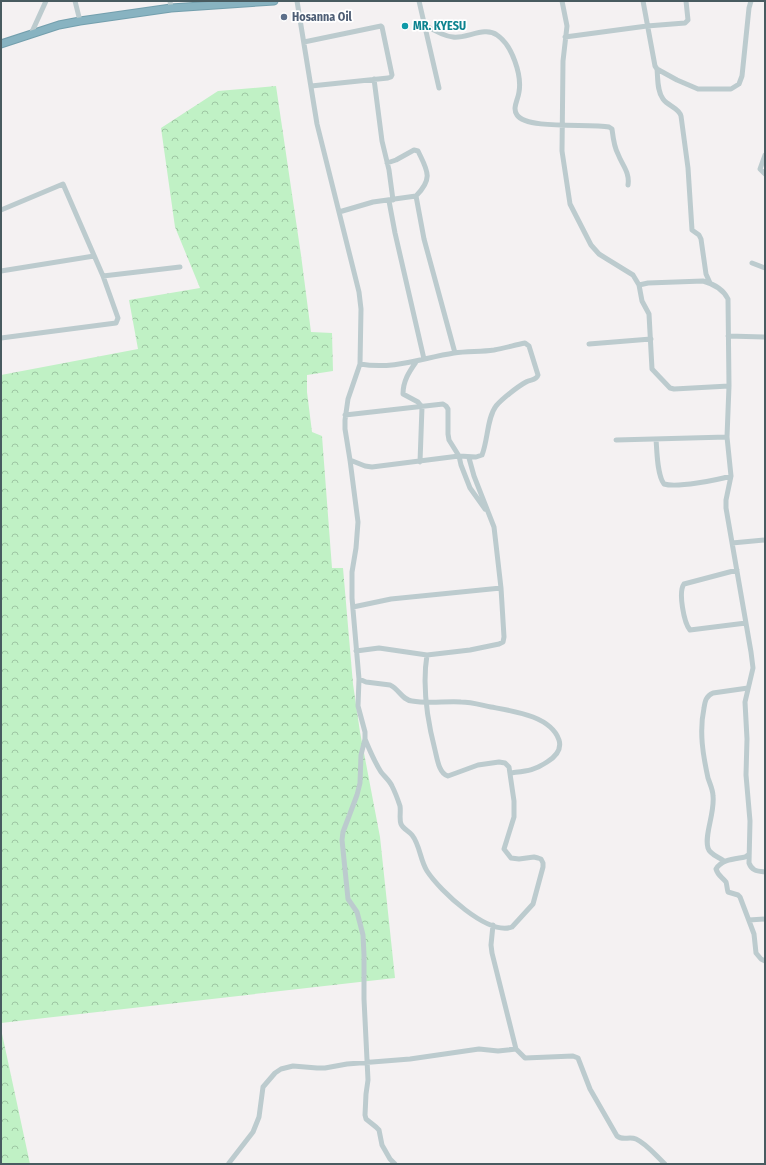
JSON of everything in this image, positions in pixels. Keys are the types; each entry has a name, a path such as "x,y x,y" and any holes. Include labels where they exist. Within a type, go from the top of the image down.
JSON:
{"highway":[{"path":"1,44 31,34 80,21 171,5 274,1"}],"street":[{"path":"31,34 46,1"},
{"path":"75,1 80,21"},
{"path":"297,1 317,124 359,292 361,309 360,364 348,399 345,415 345,429 358,522 352,572 353,607 359,678 358,706 365,732 365,739 361,755 360,783 343,832 342,840 348,899 357,912 363,935 364,999 368,1062 365,1115 366,1119 379,1130 382,1145 390,1159 395,1164"},
{"path":"419,1 439,88"},
{"path":"562,1 567,26 562,61 562,151 570,204 590,245 599,254 633,275 639,285 642,301 649,314 652,369 670,388 679,390 728,386"},
{"path":"643,1 655,66 657,69 658,87 662,98 678,110 681,116 688,168 692,230 699,235 701,239 706,274 710,283"},
{"path":"565,37 648,26 685,23 688,20 686,1"},
{"path":"657,69 698,89 731,89 736,87 742,76 751,1"},
{"path":"425,25 445,35 454,37 488,32 499,36 505,42 517,66 519,75 519,91 514,109 518,117 525,122 604,126 612,129 617,154 626,168 628,184"},
{"path":"304,42 381,26 392,75 390,77 311,86"},
{"path":"374,79 382,141 387,163 395,233 424,359"},
{"path":"339,212 374,202 416,196 421,192 428,177 428,172 418,151 414,150 396,160 387,163"},
{"path":"765,155 760,169 765,174"},
{"path":"1,210 63,184 103,276 118,318 116,323 1,338"},
{"path":"416,196 424,240 455,353"},
{"path":"1,271 94,256"},
{"path":"752,263 765,268"},
{"path":"103,276 180,267"},
{"path":"639,285 648,283 703,281 710,283 724,292 728,299 727,437 731,476 726,500 728,525 753,668 744,702 747,739 746,775 750,821 750,842 748,855 751,868 755,871 765,872"},
{"path":"728,336 765,337"},
{"path":"588,344 651,339"},
{"path":"350,460 372,467 459,456 469,458 482,455 485,448 492,413 496,406 526,382 535,380 538,377 528,344 525,343 494,350 455,353 416,362 385,366 360,364"},
{"path":"416,362 406,377 403,394 418,402 422,407 420,462"},
{"path":"345,415 443,404 446,406 448,410 449,440 459,456 470,488 488,513"},
{"path":"616,440 727,437"},
{"path":"656,439 659,467 662,482 664,484 674,485 707,482 731,476"},
{"path":"356,651 379,648 427,655 470,650 503,642 501,588 494,527 474,476 469,458"},
{"path":"732,542 765,540"},
{"path":"737,570 684,584 681,588 681,594 687,624 690,630 746,623"},
{"path":"353,607 391,599 501,588"},
{"path":"365,739 372,757 391,784 400,806 401,824 403,828 412,834 416,841 424,866 428,872 450,897 469,914 493,925 508,929 512,927 533,904 543,863 541,859 534,857 510,858 504,849 514,817 514,801 509,766 505,763 499,762 478,765 453,775 444,775 437,758 428,724 425,675 427,655"},
{"path":"359,678 366,682 394,687 407,700 412,702 461,702 514,710 536,718 550,726 556,733 560,744 558,752 553,759 532,771 510,773"},
{"path":"724,861 708,850 708,837 713,814 713,796 708,779 701,735 702,720 706,701 709,695 712,693 748,688"},
{"path":"748,855 745,857 724,861 716,869 726,884 728,892 740,897 754,934 756,953 760,959 765,961"},
{"path":"749,920 765,919"},
{"path":"493,925 491,945 492,953 516,1049 525,1058 573,1056 578,1058 590,1089 617,1136 620,1139 635,1139 644,1144 665,1164"},
{"path":"229,1163 253,1132 259,1117 263,1087 275,1073 282,1069 293,1066 317,1068 410,1059 479,1049 498,1051 516,1049"}],"green space":[{"path":"276,86 311,332 332,333 333,371 307,375 307,392 312,432 322,436 332,568 343,568 353,684 360,732 380,837 395,978 1,1023 1,375 138,349 129,300 200,288 175,227 161,128 218,91"},
{"path":"1,1029 30,1164 1,1164"}],"place":[{"name":"Hosanna Oil","path":"284,17"},
{"name":"MR. KYESU","path":"405,26"}]}
